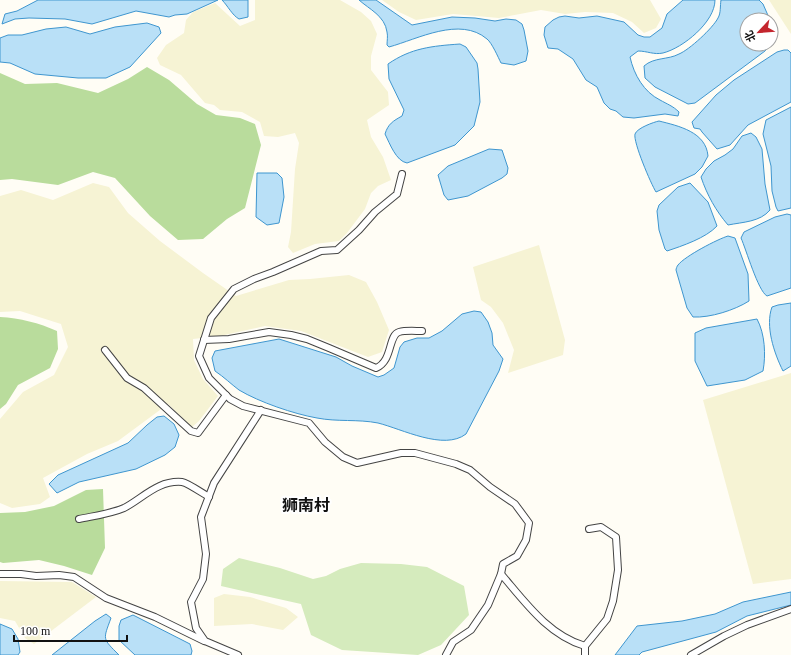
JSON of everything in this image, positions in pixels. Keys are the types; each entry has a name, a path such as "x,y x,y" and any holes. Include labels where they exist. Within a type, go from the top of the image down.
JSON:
{"street":[{"path":"402,174 397,194 375,212 359,230 337,250 321,251 234,289 211,318 198,356 209,378 230,399 243,406 309,423 325,442 343,457 357,462 400,453 415,453 456,464 470,470 490,487 515,504 529,523 526,540 517,556 503,564 501,574 488,606 471,630 453,642 446,655"},
{"path":"204,340 228,339 269,332 291,335 314,342 376,368 381,366 386,360 395,335 398,332 422,331"},
{"path":"105,350 127,378 144,388 191,431 198,433 226,395"},
{"path":"205,641 196,628 191,602 203,579 206,554 201,517 214,483 261,410"},
{"path":"79,519 122,508 137,500 151,489 166,484 183,482 209,497"},
{"path":"585,655 586,646 607,619 613,601 618,570 616,537 601,527 589,529"},
{"path":"0,574 36,576 59,575 74,577 106,598 155,617 238,655"},
{"path":"501,574 529,607 552,629 573,642 586,646"},
{"path":"691,655 747,625 791,610"}],"shaded area":[{"path":"255,0 340,0 361,12 371,21 377,34 371,56 371,70 388,92 389,105 367,120 371,137 383,157 391,180 378,186 371,193 365,209 339,241 315,244 293,253 288,247 291,232 295,169 299,143 295,133 278,137 264,136 260,122 242,112 220,110 214,105 205,103 181,75 160,65 157,58 166,45 184,33 186,20 193,12 215,3 240,26 255,20"},
{"path":"382,0 650,0 661,19 656,28 644,33 632,22 613,13 585,12 565,14 541,10 499,18 453,14 416,20 399,12"},
{"path":"769,0 791,0 791,34 779,15 779,12 777,12"},
{"path":"93,183 109,187 128,213 160,241 236,296 289,280 349,275 366,282 377,302 389,330 382,352 368,357 301,331 265,326 220,336 193,339 194,360 203,379 218,396 199,421 192,427 168,404 118,441 87,454 43,478 50,497 40,504 12,508 0,503 0,419 23,392 54,375 68,347 61,324 20,311 0,312 0,196 21,190 53,200"},
{"path":"539,245 565,340 563,355 508,373 514,350 503,323 491,307 481,300 473,267"},
{"path":"791,373 791,579 753,584 703,400"},
{"path":"0,581 72,582 96,597 34,644 25,638 15,621 0,618"},
{"path":"224,594 250,597 286,608 298,617 283,630 252,624 214,626 214,598"}],"green space":[{"path":"147,67 169,80 197,104 216,115 240,118 255,124 261,145 245,208 227,219 203,239 178,240 150,216 115,178 93,172 58,185 12,179 0,180 0,73 25,84 57,83 98,93 128,79"},
{"path":"0,317 29,321 57,331 58,349 50,368 18,385 6,404 0,409"},
{"path":"103,489 105,548 92,575 39,560 0,562 0,513 25,512 54,506 86,490"},
{"path":"239,558 280,568 313,579 326,576 340,569 361,563 401,564 427,567 464,586 469,615 441,645 418,655 342,650 311,635 301,604 221,586 223,569"}],"water":[{"path":"38,0 218,0 187,14 169,17 136,11 92,24 65,19 29,18 15,19 2,24 5,14 17,11"},
{"path":"222,0 248,0 248,17 239,19"},
{"path":"359,0 376,0 412,25 452,17 495,21 506,19 516,20 522,24 524,30 528,51 526,61 514,65 501,63 487,39 476,32 464,29 439,31 389,47 387,45 386,26 376,13"},
{"path":"683,0 715,0 714,8 704,25 688,40 671,50 663,53 638,51 630,57 640,82 654,97 677,110 679,112 678,116 665,114 634,118 623,117 616,111 610,109 604,103 597,87 586,80 573,59 558,49 548,48 544,35 545,27 559,17 565,16 579,18 597,16 624,22 638,35 650,37 662,28 667,14"},
{"path":"721,0 759,0 763,4 766,12 739,12 739,52 764,52 695,103 688,104 655,87 645,78 644,66 652,61 675,56 683,52 706,33 718,18"},
{"path":"147,23 159,27 161,33 130,67 106,78 78,78 35,74 10,63 0,62 0,38 8,35 22,35 46,29 66,27 90,34 115,27"},
{"path":"460,44 466,47 477,63 480,102 474,126 455,145 407,163 403,162 394,152 385,134 391,123 402,116 404,110 389,79 388,64 405,54 414,51"},
{"path":"788,50 791,53 791,102 748,125 730,145 717,149 700,129 694,128 692,122 716,95 734,80 779,51"},
{"path":"791,107 791,208 778,211 772,191 771,166 763,134 766,120"},
{"path":"659,121 683,128 697,136 706,148 708,156 702,167 695,174 656,192 639,154 635,134 642,128"},
{"path":"751,133 756,137 762,149 765,184 770,210 766,214 756,219 728,225 712,202 701,177 714,161 733,149 742,136"},
{"path":"489,149 502,150 508,168 507,174 468,196 448,200 444,195 438,175 448,166"},
{"path":"257,173 277,173 282,178 284,197 279,223 267,225 256,217"},
{"path":"690,183 708,202 717,226 700,238 667,251 659,230 657,211 659,205 678,187"},
{"path":"787,214 791,215 791,288 767,296 756,278 741,238 744,232 775,217"},
{"path":"728,236 735,238 748,274 749,301 722,313 693,317 687,308 676,270 677,267 682,261 694,253"},
{"path":"791,303 791,366 783,371 776,356 770,331 770,314 772,307"},
{"path":"474,311 481,312 488,322 492,333 493,345 503,359 499,371 466,434 457,439 435,440 378,423 332,420 287,411 256,399 239,390 215,371 212,358 215,351 279,339 336,357 352,366 378,377 394,368 400,347 404,342 417,338 429,338 442,331 462,314"},
{"path":"757,319 762,331 764,345 763,371 745,380 707,386 695,361 695,333 706,328"},
{"path":"164,416 174,424 179,435 175,447 165,455 136,469 79,482 57,493 49,484 58,475 128,443 157,417"},
{"path":"791,592 791,605 747,616 716,632 642,652 639,655 615,655 637,626 682,621 715,614 743,602"},
{"path":"106,614 111,618 106,631 107,642 119,655 52,655 95,621"},
{"path":"133,615 190,644 192,651 191,655 135,655 119,640 119,626 121,620"},
{"path":"0,624 12,629 18,639 20,652 18,655 0,655"}],"district":[{"name":"狮南村","path":"306,505"}]}
